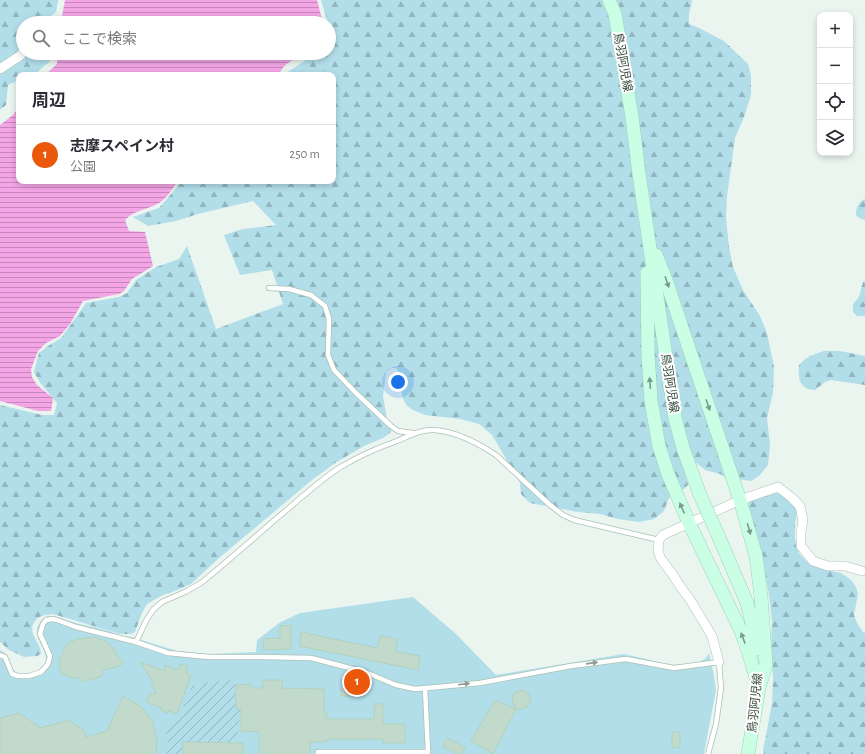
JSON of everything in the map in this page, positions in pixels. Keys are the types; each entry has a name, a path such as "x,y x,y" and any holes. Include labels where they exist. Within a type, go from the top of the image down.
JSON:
{"main road":[{"name":"鳥羽阿児線","path":"609,0 615,14 632,117 675,418 683,448 700,495 747,603 754,630 759,660 759,688 748,754"},
{"path":"648,233 666,280 740,500 756,556 761,596 766,665 759,688"},
{"path":"648,233 648,354 651,401 659,446 668,474 689,523 741,631 759,688"}],"street":[{"path":"0,70 16,59"},
{"path":"719,662 712,636 673,574 661,559 658,551 659,540 663,535 740,500 778,487 800,506 803,520 801,546 813,561 828,566 845,566 862,571"}],"lane":[{"path":"269,288 289,289 311,295 325,306 329,319 328,355 334,370 391,426 398,431 415,433"},
{"path":"136,642 152,610 162,602 201,583 307,493 338,469 390,443 415,433 435,430 450,433 486,448 496,455 550,505 563,515 574,520 659,540"},
{"path":"0,655 5,657 12,674 18,676 29,676 41,672 48,664 50,656 40,634 46,620 52,619 76,627 136,642 168,653 209,657 311,658 365,672 396,685 415,688 480,682 571,666 626,659 674,668 719,662 721,688 716,724 708,754"},
{"path":"318,754 318,752 428,752 425,688"}],"green space":[{"path":"0,0 58,0 56,12 51,16 16,16 16,60 50,61 37,72 16,72 16,81 8,85 6,105 0,110"},
{"path":"321,0 692,0 689,14 689,24 724,41 748,64 751,75 751,95 735,138 727,196 726,218 733,267 743,290 760,316 767,333 774,367 773,393 767,418 770,445 768,465 759,476 751,481 725,477 705,470 695,462 690,462 685,472 688,485 684,489 674,492 668,500 664,511 654,519 639,522 530,503 521,494 520,483 492,435 479,424 460,419 425,415 413,410 407,406 403,399 399,373 396,368 391,368 386,372 383,396 388,425 391,432 383,438 364,446 335,463 312,480 219,558 191,584 163,595 147,604 135,632 131,634 120,634 53,614 45,615 41,616 35,621 32,630 39,645 41,654 37,656 24,657 9,650 0,642 0,405 42,415 54,415 57,403 41,384 34,372 39,353 61,338 86,303 119,297 127,293 136,280 156,267 179,259 187,246 216,329 283,304 272,270 240,275 224,235 243,229 276,225 253,201 198,214 176,221 148,226 133,217 159,208 179,184 336,184 336,72 288,72 306,60 336,60 336,16 326,16"},
{"path":"865,199 865,220 856,215 856,210"},
{"path":"865,281 865,316 857,316 853,312 853,304 859,297 863,282"},
{"path":"824,351 840,351 865,356 865,385 831,380 825,382 815,390 806,388 799,378 799,365 810,356"},
{"path":"777,493 785,496 795,507 797,513 795,538 799,553 806,561 822,569 841,573 851,580 856,587 858,594 854,615 857,623 865,633 865,754 764,754 763,750 772,704 772,621 762,555 748,508 749,502"},
{"path":"413,597 456,634 496,675 624,654 672,665 697,663 706,658 709,653 716,690 704,754 0,754 0,650 7,655 14,671 20,674 32,673 41,668 45,663 46,657 38,637 37,630 41,621 47,616 132,637 177,651 209,654 256,652 257,640 279,623 300,613"},
{"path":"235,680 236,710 240,710 238,742 183,742 182,754 167,754 168,742 166,734 174,719 178,720 192,686 215,681"}],"shaded area":[{"path":"65,0 317,0 321,16 62,16"},
{"path":"57,60 292,60 283,67 280,72 48,72 57,64"},
{"path":"16,111 16,184 176,184 162,201 129,216 125,220 129,231 145,232 153,266 132,279 124,291 119,294 83,301 70,324 60,336 46,343 38,351 31,369 32,377 37,385 53,398 51,411 38,411 0,401 0,125"}],"building":[{"path":"291,625 291,649 264,650 263,639 280,638 280,626"},
{"path":"301,632 377,648 380,636 398,639 395,651 420,656 418,670 299,646"},
{"path":"94,637 106,641 114,649 117,656 123,661 120,666 103,670 102,676 83,682 78,677 71,679 70,676 62,675 59,666 61,662 59,660 67,644 77,639"},
{"path":"140,662 165,671 165,665 178,670 180,664 188,667 186,673 191,675 177,714 168,711 167,713 161,710 162,708 148,703 147,699 149,695 156,693 151,683 153,682"},
{"path":"263,680 282,680 282,688 324,689 324,713 327,713 326,719 374,719 375,704 383,704 383,724 405,724 405,743 383,743 383,739 326,739 326,742 310,742 310,754 259,754 259,732 241,731 241,709 236,709 236,685 250,684 251,688 263,688"},
{"path":"341,689 360,689 360,696 341,696"},
{"path":"523,690 529,694 531,700 527,707 516,710 493,754 471,741 495,700 515,709 512,698 515,692"},
{"path":"123,696 140,706 153,723 157,740 156,754 0,754 0,718 19,713 41,728 68,720 84,730 86,737 107,731"},
{"path":"672,732 680,732 680,747 672,748"},
{"path":"447,738 465,747 461,754 443,747"},
{"path":"183,742 243,743 243,754 183,754"}],"place":[{"name":"志摩スペイン村","path":"357,682"}]}
